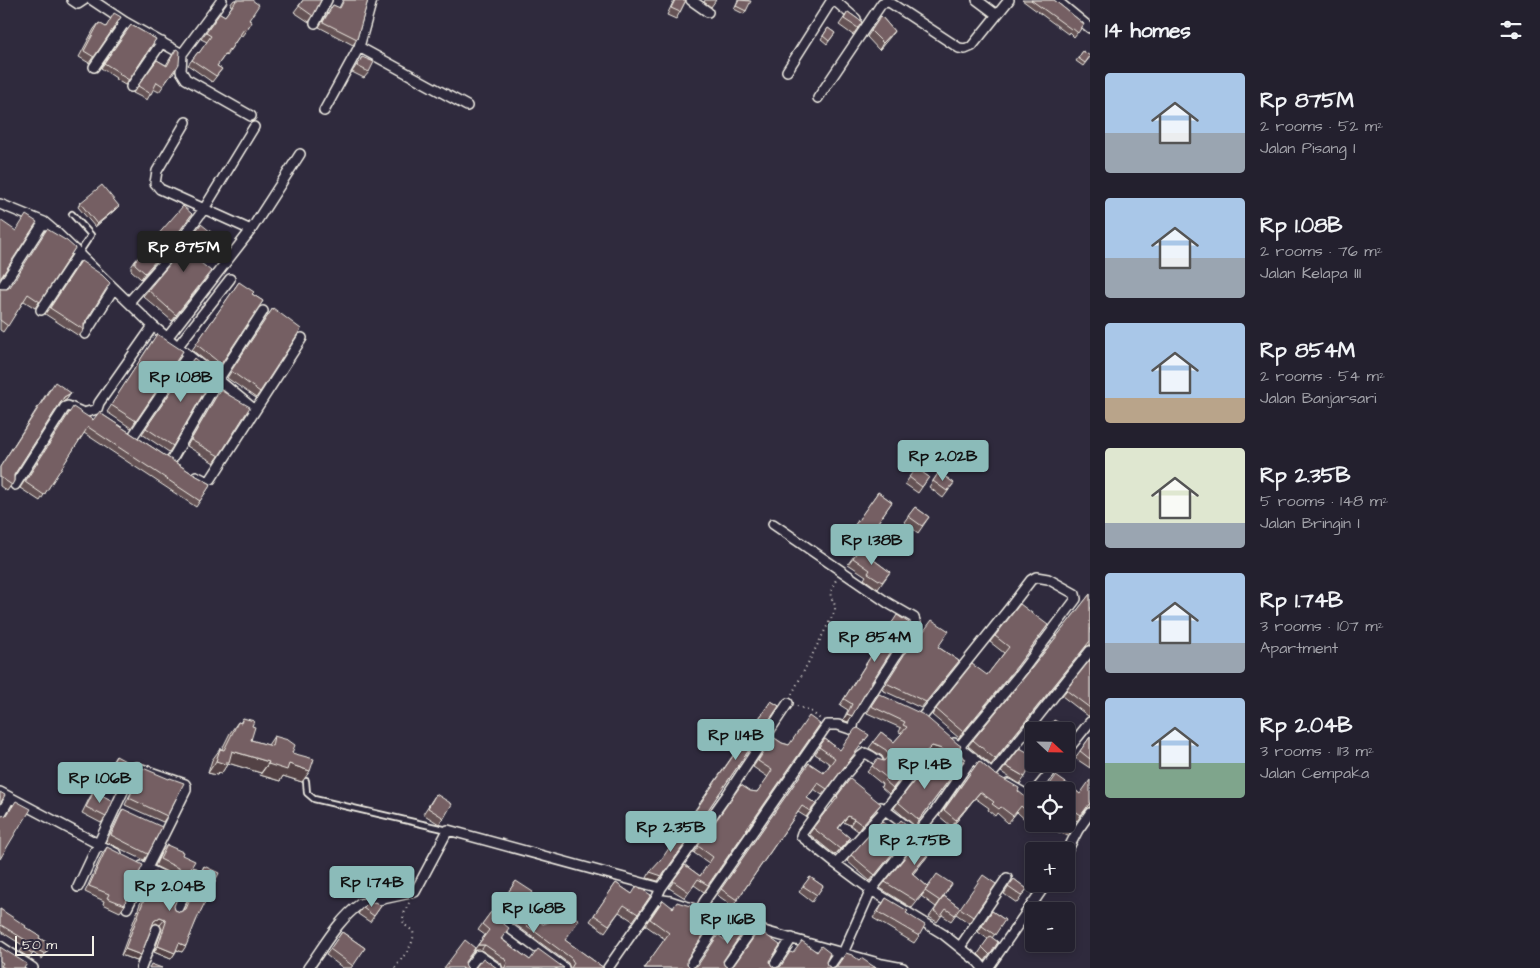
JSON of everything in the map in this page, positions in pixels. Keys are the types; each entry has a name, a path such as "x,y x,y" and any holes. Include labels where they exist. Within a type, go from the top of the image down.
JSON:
{"street":[{"path":"72,0 78,4 84,0"},
{"path":"92,0 125,22 182,54"},
{"path":"222,0 187,50 182,54 181,71 186,78 251,116"},
{"path":"315,23 327,0"},
{"path":"324,111 359,47 372,0"},
{"path":"691,0 708,12"},
{"path":"786,71 833,0 866,27"},
{"path":"977,0 997,15"},
{"path":"818,98 882,3 889,2 959,48 965,49 972,46 1010,0"},
{"path":"1056,0 1090,28"},
{"path":"94,67 125,22"},
{"path":"131,87 162,42"},
{"path":"359,47 467,106"},
{"path":"186,122 157,171 154,183 160,189 250,230"},
{"path":"129,302 171,254 204,210 254,127"},
{"path":"167,338 250,230 300,154"},
{"path":"0,205 44,222 79,253 153,326 255,410"},
{"path":"0,290 44,222"},
{"path":"41,310 79,253"},
{"path":"178,346 230,279"},
{"path":"85,334 114,288"},
{"path":"262,311 218,380 174,464 202,479 211,479 302,338"},
{"path":"15,485 65,407 68,406 84,412 100,412 100,403 153,326"},
{"path":"133,436 188,355"},
{"path":"701,907 826,725 838,725 850,729 853,726 854,721 876,694 916,624 916,620 910,615 888,603 773,524"},
{"path":"923,717 1030,580 1036,577 1048,579 1075,594 1076,598 1019,675 959,747"},
{"path":"992,774 1090,652"},
{"path":"608,968 788,703"},
{"path":"1075,741 1090,722"},
{"path":"948,738 992,774 1025,791"},
{"path":"878,761 865,753 861,756 848,779 801,834 836,864 872,890 936,929 983,968"},
{"path":"836,864 929,758 956,781"},
{"path":"828,968 842,950 872,890 917,835 973,758"},
{"path":"78,887 97,844 119,809 132,770 136,767 185,784 186,790 161,828 146,868 127,908"},
{"path":"1043,782 1051,772"},
{"path":"0,792 97,844 186,888"},
{"path":"0,815 10,798"},
{"path":"872,799 917,835"},
{"path":"1070,842 1075,827 1090,813"},
{"path":"308,968 342,920 360,904 415,892 448,830 659,893 670,901 701,907 722,918 754,928 842,950 881,966 903,968"},
{"path":"176,912 194,873"},
{"path":"960,947 1007,878"},
{"path":"988,968 1040,892"},
{"path":"688,968 722,918"},
{"path":"496,919 564,968"},
{"path":"725,968 754,928"},
{"path":"141,968 156,929"},
{"path":"772,968 792,938"},
{"path":"0,946 33,968"},
{"path":"468,968 478,955 497,968"}],"lane":[{"path":"72,214 91,235 79,253"},
{"path":"306,781 307,793 314,799 448,830"}],"path":[{"path":"826,725 812,712 788,703 835,611 835,605 830,592 840,571"},
{"path":"395,968 414,937 413,931 403,922 406,910 415,892"}],"building":[{"path":"235,0 252,0 259,5 249,20 252,22 246,30 244,29 217,66 222,69 216,76 192,60 211,36 206,33 220,13 225,16"},
{"path":"303,0 321,0 313,16 299,6"},
{"path":"344,0 368,0 357,39 323,22 333,5 340,8"},
{"path":"675,0 686,0 680,12 671,8"},
{"path":"739,0 751,1 746,11 736,6"},
{"path":"1031,0 1054,0 1084,24 1078,33"},
{"path":"848,12 862,22 858,28 844,19"},
{"path":"114,13 121,17 94,57 84,51 99,23 106,27"},
{"path":"881,16 894,31 883,43 871,31"},
{"path":"131,25 156,39 129,80 104,63"},
{"path":"828,28 835,33 829,41 823,36"},
{"path":"176,49 180,51 179,64 163,86 157,82 151,94 138,86 157,60 167,66"},
{"path":"1083,51 1090,56 1085,63 1078,58"},
{"path":"362,57 374,62 369,72 357,66"},
{"path":"102,185 119,206 97,224 80,203"},
{"path":"183,206 192,214 145,273 135,264 135,261"},
{"path":"26,215 37,222 0,279 0,220 16,231"},
{"path":"201,224 216,236 196,259 211,271 176,315 148,290"},
{"path":"47,229 75,248 40,302 28,294 8,326 0,320 0,288 7,289 10,287"},
{"path":"81,261 102,275 110,283 84,324 84,330 50,308"},
{"path":"239,282 263,301 221,364 196,344"},
{"path":"273,308 301,329 260,392 231,371"},
{"path":"157,334 183,351 136,421 111,405"},
{"path":"194,358 214,375 173,446 146,428"},
{"path":"55,382 71,393 64,397 14,475 12,485 0,477 0,467"},
{"path":"220,390 250,407 219,456 191,440"},
{"path":"73,407 93,420 100,411 103,415 211,484 200,501 88,427 44,495 25,482"},
{"path":"916,468 929,477 922,487 909,477"},
{"path":"939,472 954,483 947,491 933,481"},
{"path":"878,492 892,502 866,539 852,529"},
{"path":"915,507 929,517 922,526 908,516"},
{"path":"859,549 890,572 882,582 868,573 870,570 853,558"},
{"path":"1090,594 1090,641 995,759 973,740"},
{"path":"1020,604 1048,625 963,732 936,709 972,664 987,675 1009,647 995,636"},
{"path":"897,615 909,623 852,716 847,714 852,704 844,699"},
{"path":"932,620 949,631 938,647 959,661 926,702 886,683 920,630 923,632"},
{"path":"1090,660 1090,708 1066,690"},
{"path":"879,694 924,715 961,746 955,753 963,760 960,765 942,749 932,746 907,770 893,788 885,781 887,778 872,766 877,759 884,761 889,755 886,750 873,742 881,732 894,742 907,727 903,725 905,722 871,706"},
{"path":"771,701 779,706 701,820 693,814"},
{"path":"809,716 820,724 708,885 698,879 689,892 673,881 685,865 700,876 713,857 698,846 741,785 750,791 757,792 767,778 772,770 758,761 773,737 789,745"},
{"path":"243,718 254,721 252,726 255,727 251,740 272,746 274,736 288,740 295,745 292,753 314,759 310,771 289,764 287,770 268,764 269,762 232,751 229,762 225,764 216,761 220,749 224,750 238,722 241,723"},
{"path":"858,728 869,735 827,789 818,783 807,798 816,804 810,811 802,806 737,900 721,889 809,763 824,773 835,758 819,747 825,739 840,750 855,729"},
{"path":"1090,737 1090,759 1080,751"},
{"path":"1020,748 1025,751 1025,772 1028,772 1025,777 1006,766"},
{"path":"116,756 131,764 123,780 108,772"},
{"path":"934,760 952,776 919,820 898,802"},
{"path":"979,761 993,773 1019,788 1018,791 1025,797 1025,810 1021,806 1013,816 1001,807 999,809 992,804 994,802 980,792 956,820 944,810"},
{"path":"143,768 184,783 167,816 129,798"},
{"path":"1056,776 1065,782 1052,782"},
{"path":"850,779 881,804 862,825 848,816 838,828 850,838 840,849 813,828"},
{"path":"1090,780 1090,803 1081,815 1075,811 1075,790 1080,794"},
{"path":"94,791 113,801 106,817 86,807"},
{"path":"0,792 5,795 0,804"},
{"path":"436,794 452,804 444,818 428,808"},
{"path":"16,801 31,809 0,859 0,815 7,815"},
{"path":"123,809 162,827 148,854 111,835"},
{"path":"901,820 912,829 875,875 851,855 882,821 893,829"},
{"path":"932,824 944,835 912,873 928,887 916,901 885,882"},
{"path":"682,829 691,835 662,876 650,872 661,860"},
{"path":"167,845 183,852 182,855 195,861 188,873 160,859"},
{"path":"107,847 143,865 126,899 125,905 107,898 109,894 89,886"},
{"path":"204,866 219,873 186,946 179,943 175,953 158,946 166,922 165,919 160,917 154,921 141,955 125,949 155,871 183,885 174,906 175,910 180,912 186,909"},
{"path":"937,874 952,884 940,901 925,891"},
{"path":"983,875 996,884 973,917 960,908"},
{"path":"810,877 823,886 817,895 803,886"},
{"path":"1014,879 1025,887 1025,891 1021,896 1008,887"},
{"path":"516,881 533,892 525,904 524,911 543,924 549,922 560,906 579,920 565,940 604,968 571,968 574,963 571,958 504,909 498,909 494,913 495,917 509,928 501,939 530,960 538,949 564,968 504,968 507,963 504,958 485,945 478,945 489,930 482,924 491,912 493,914"},
{"path":"616,883 632,894 637,886 651,895 638,914 624,905 609,925 594,915"},
{"path":"944,896 960,908 955,915 946,909 941,916 934,911"},
{"path":"886,898 908,911 906,913 925,925 919,936 878,912"},
{"path":"663,900 673,908 677,902 690,906 698,912 700,910 717,915 687,959 687,964 691,968 644,968 669,933 650,919"},
{"path":"375,902 381,906 374,916 363,908 367,904"},
{"path":"0,909 51,945 45,954 36,949 33,954 23,947 27,941 1,925 0,927"},
{"path":"992,911 1005,920 995,935 982,926"},
{"path":"740,925 745,928 723,961 724,965 728,968 691,968 698,965 718,935 728,942"},
{"path":"759,930 780,945 770,961 771,965 775,968 728,968 734,965"},
{"path":"342,932 365,948 353,966 330,949"},
{"path":"990,936 998,942 990,955 982,947"},
{"path":"465,940 475,948 465,962 468,968 444,968"},
{"path":"802,941 817,952 821,946 830,953 826,962 831,968 775,968 781,966 790,952 793,953"},
{"path":"0,947 27,964 24,968 5,968 1,966 3,963 0,961"},
{"path":"846,953 859,960 861,958 876,968 831,968 837,966"},
{"path":"483,958 497,968 475,968"},
{"path":"151,964 162,968 149,968"}]}
